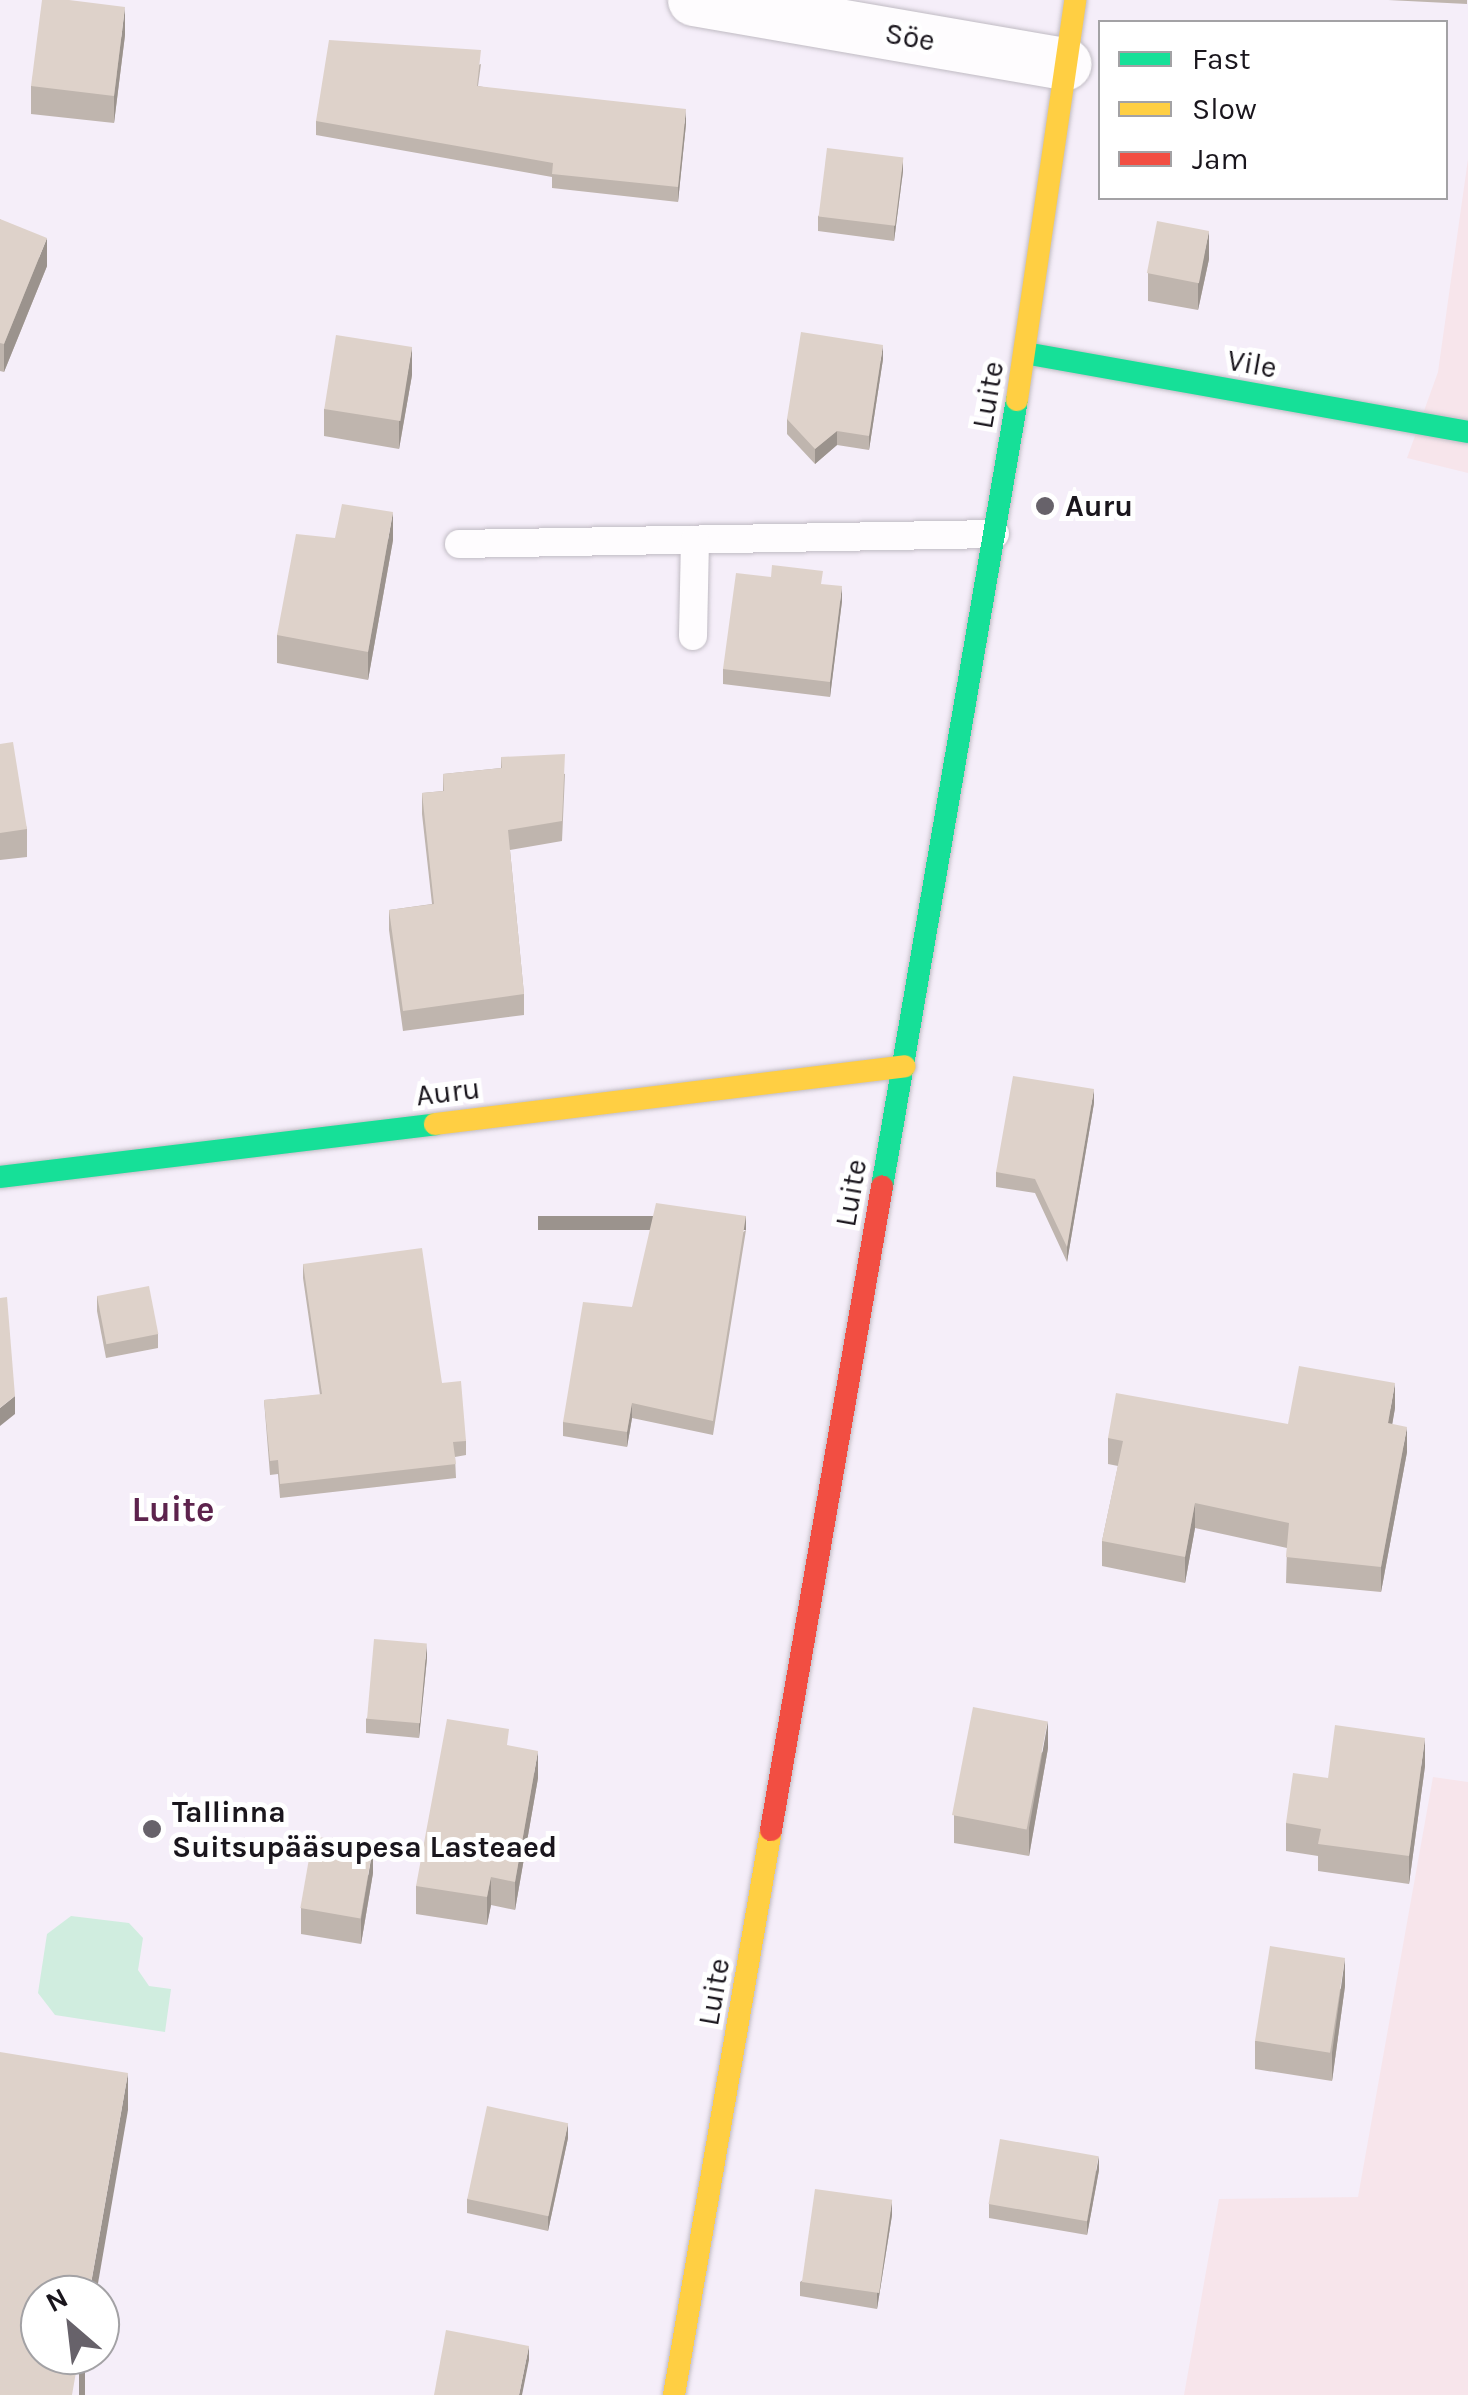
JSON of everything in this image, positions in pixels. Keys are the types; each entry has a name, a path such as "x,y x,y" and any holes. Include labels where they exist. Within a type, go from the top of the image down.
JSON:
{"street":[{"name":"Söe","path":"694,0 1066,64"},
{"name":"Luite","path":"674,2395 1026,353 1075,0"},
{"name":"Vile","path":"1026,353 1468,432"},
{"name":"Auru","path":"0,1177 904,1066"}],"lane":[{"path":"459,544 995,534"},
{"path":"693,636 695,540"}],"shaded area":[{"path":"1468,159 1468,473 1407,458 1438,372"},
{"path":"1433,1777 1468,1782 1468,2395 1184,2395 1219,2199 1358,2197"}],"green space":[{"path":"71,1916 129,1923 143,1938 138,1970 149,1986 171,1989 165,2032 55,2015 38,1993 47,1934"}],"building":[{"path":"42,0 125,7 114,96 31,86"},
{"path":"329,40 481,50 477,86 686,109 678,187 552,174 553,163 316,121"},
{"path":"827,148 903,157 895,226 819,216"},
{"path":"0,219 47,238 4,344 0,343"},
{"path":"1157,221 1209,231 1199,283 1147,273"},
{"path":"801,332 883,345 869,436 837,431 815,449 787,419"},
{"path":"336,335 412,347 400,421 324,409"},
{"path":"342,504 393,512 368,652 277,635 296,534 335,538"},
{"path":"772,565 823,571 821,584 842,586 830,682 723,669 736,573 771,577"},
{"path":"13,742 27,829 0,833 0,744"},
{"path":"565,754 562,821 508,830 524,994 403,1011 389,910 434,904 422,793 444,791 443,774 502,768 501,757"},
{"path":"1013,1076 1094,1089 1067,1247 1035,1179 996,1172"},
{"path":"656,1203 746,1216 713,1421 632,1403 627,1432 563,1422 583,1302 632,1307"},
{"path":"422,1248 442,1383 461,1381 466,1441 453,1442 456,1464 280,1484 278,1460 270,1461 264,1400 322,1394 303,1264"},
{"path":"149,1286 158,1334 106,1344 97,1296"},
{"path":"7,1297 15,1396 0,1408 0,1298"},
{"path":"1299,1366 1395,1383 1388,1423 1407,1427 1381,1567 1286,1557 1289,1523 1195,1503 1185,1557 1102,1541 1123,1441 1108,1438 1116,1393 1288,1424"},
{"path":"374,1639 427,1644 420,1723 367,1719"},
{"path":"973,1707 1048,1722 1027,1829 952,1815"},
{"path":"447,1719 509,1729 507,1745 538,1751 515,1882 491,1877 487,1897 416,1886"},
{"path":"1335,1725 1425,1738 1409,1856 1318,1844 1321,1829 1286,1823 1293,1773 1328,1778"},
{"path":"313,1836 373,1847 360,1918 300,1908"},
{"path":"1270,1946 1345,1958 1330,2053 1255,2041"},
{"path":"0,2052 128,2073 93,2275 20,2275 20,2375 76,2375 72,2395 0,2395"},
{"path":"487,2106 568,2123 548,2216 467,2199"},
{"path":"1000,2139 1098,2156 1087,2221 989,2204"},
{"path":"815,2189 892,2200 879,2293 802,2282"},
{"path":"446,2330 529,2346 519,2395 434,2395"}],"traffic: fast":[{"path":"1025,353 1468,432"},
{"path":"882,1187 1017,400"},
{"path":"0,1177 435,1124"}],"traffic: slow":[{"path":"1017,400 1075,0"},
{"path":"435,1124 904,1066"},
{"path":"674,2395 771,1830"}],"traffic: jam":[{"path":"771,1830 882,1187"}],"place":[{"name":"Auru","path":"1045,506"},
{"name":"Tallinna Suitsupääsupesa Lasteaed","path":"152,1829"}],"district":[{"name":"Luite","path":"173,1510"}]}
